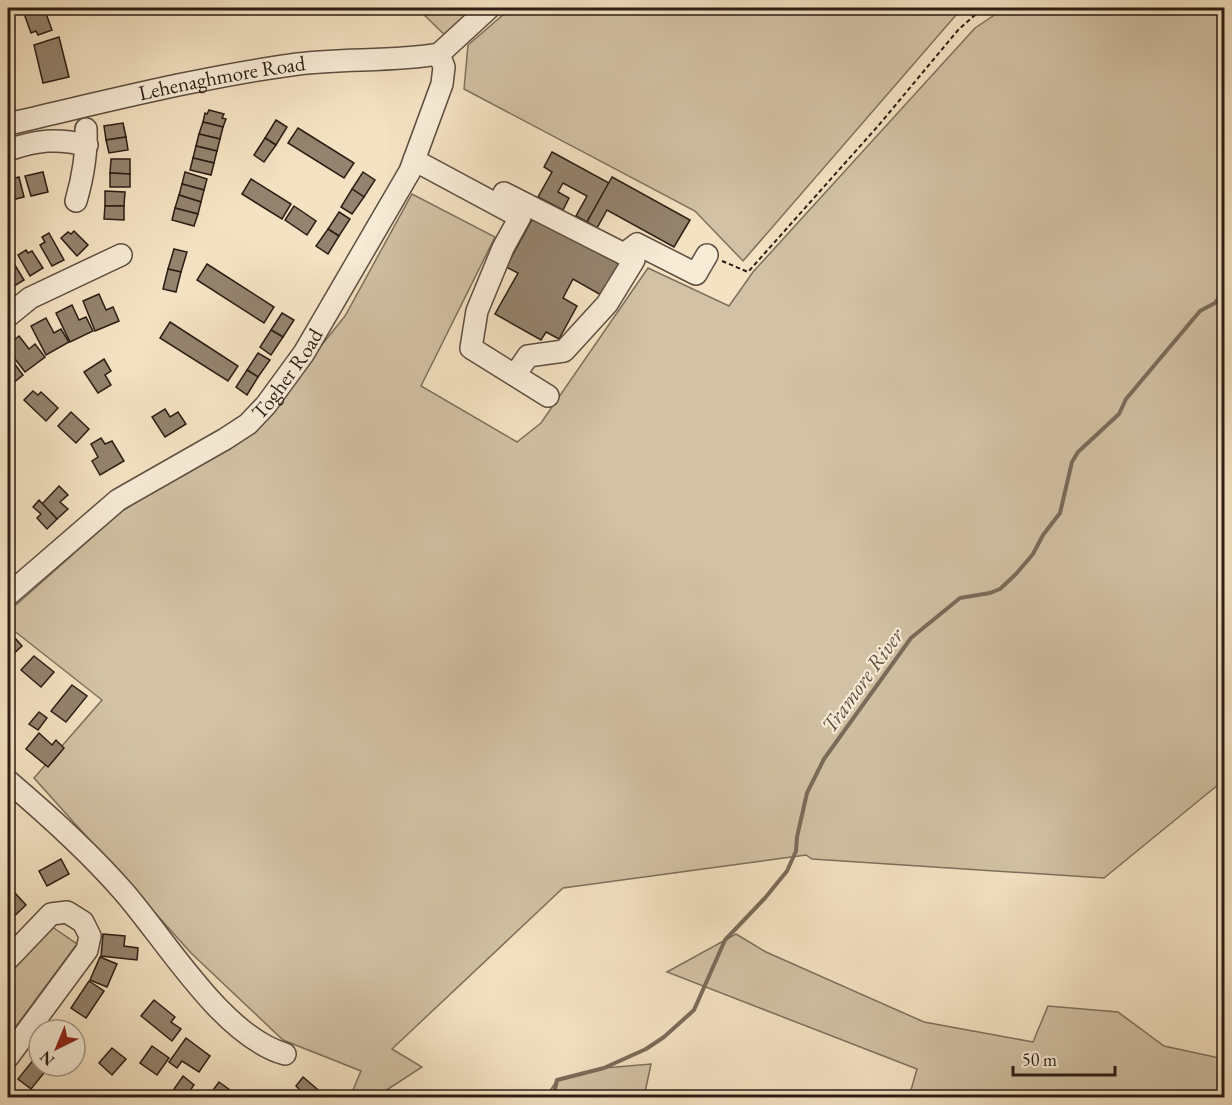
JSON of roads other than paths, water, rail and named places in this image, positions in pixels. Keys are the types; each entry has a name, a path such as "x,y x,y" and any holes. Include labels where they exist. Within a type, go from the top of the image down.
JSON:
{"street":[{"path":"439,54 489,8"},
{"name":"Lehenaghmore Road","path":"8,124 167,87 299,64 415,58 439,54"},
{"name":"Togher Road","path":"8,595 118,500 225,439 248,424 266,405 304,353 325,319 410,171 442,84 444,67 439,54"},
{"path":"8,150 25,144 86,137 84,174 76,201"},
{"path":"416,154 634,260 607,304 564,351 528,356 515,375"},
{"path":"416,154 520,217 503,248 477,311 471,348 548,396"},
{"path":"624,254 637,244 696,273 707,255"},
{"path":"8,316 30,298 121,255"},
{"path":"8,781 67,834 121,889 216,1004 245,1033 271,1050 285,1054"},
{"path":"8,959 51,914 67,912 83,922 90,936 87,950 8,1058"}],"waterway":[{"name":"Tramore River","path":"553,1098 557,1080 604,1068 646,1049 664,1037 694,1010 725,940 787,871 796,851 807,793 824,759 911,638 960,598 1000,589 1016,574 1033,554 1043,535 1060,513 1072,462 1078,452 1119,414 1126,399 1200,311 1215,303 1224,291"}]}
